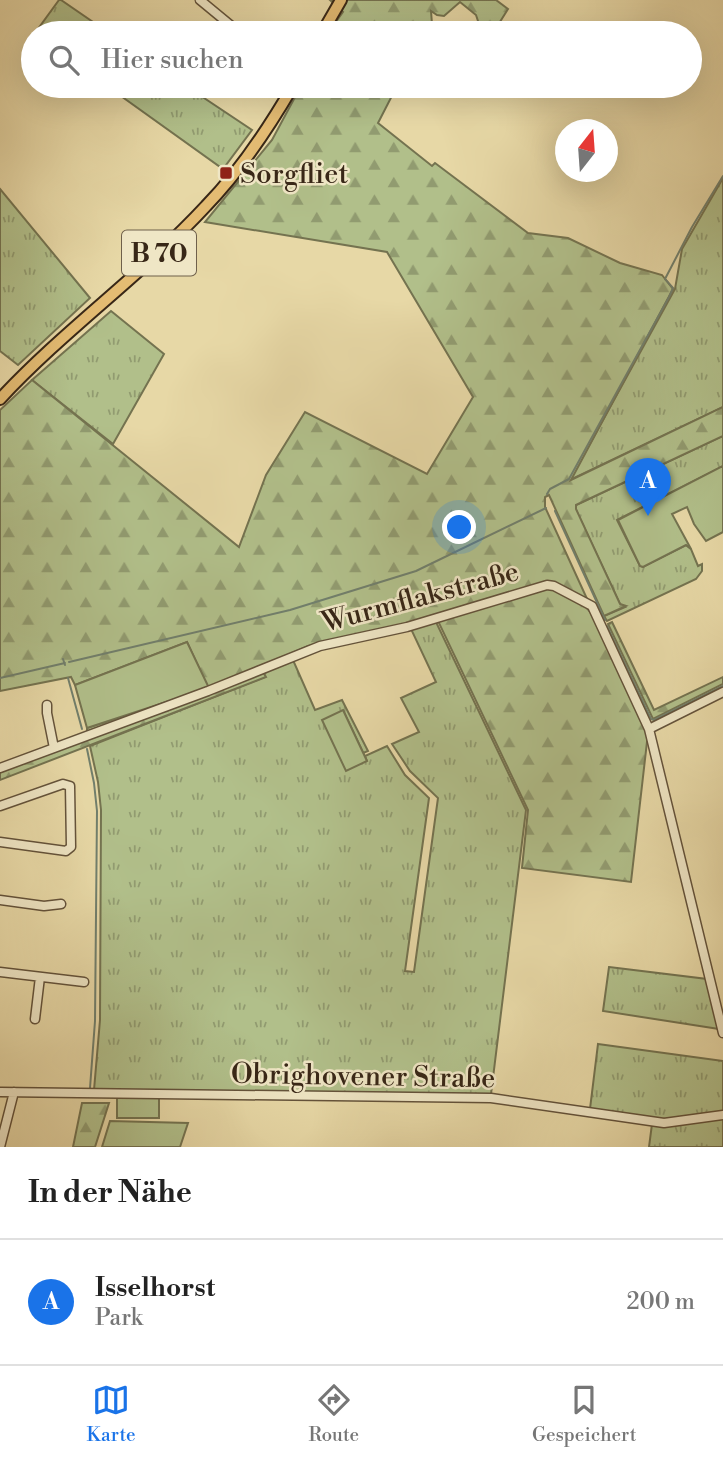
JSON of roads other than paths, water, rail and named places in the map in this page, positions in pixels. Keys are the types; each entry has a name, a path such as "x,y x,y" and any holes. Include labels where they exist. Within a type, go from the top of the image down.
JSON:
{"main road":[{"path":"329,21 341,0"},
{"name":"B 70","path":"0,399 165,248 208,205 256,146 286,98"}],"street":[{"path":"201,0 226,21"},
{"name":"Wurmflakstraße","path":"0,768 208,691 320,646 407,627 547,585 554,586 592,606 649,729 723,1033"},
{"path":"649,729 723,692"},
{"path":"47,705 54,748"},
{"path":"0,806 63,784 70,786 71,847 66,851 0,842"},
{"path":"0,900 44,906 61,904"},
{"path":"0,972 84,982"},
{"path":"35,1018 40,977"},
{"name":"Obrighovener Straße","path":"0,1092 491,1098 664,1123 723,1115"},
{"path":"0,1147 13,1092"}],"waterway":[{"path":"547,494 550,489 569,479 669,297 673,288 665,279 723,176"},
{"path":"69,662 290,610 416,571 546,508"},
{"path":"555,511 605,620"},
{"path":"607,626 651,719 654,720 723,686"},
{"path":"63,659 65,665"},
{"path":"0,678 65,663"},
{"path":"68,678 82,729"},
{"path":"87,749 97,811 95,1021 90,1088"}],"place":[{"name":"Sorgfliet","path":"226,173"},
{"name":"Isselhorst","path":"648,516"}]}
